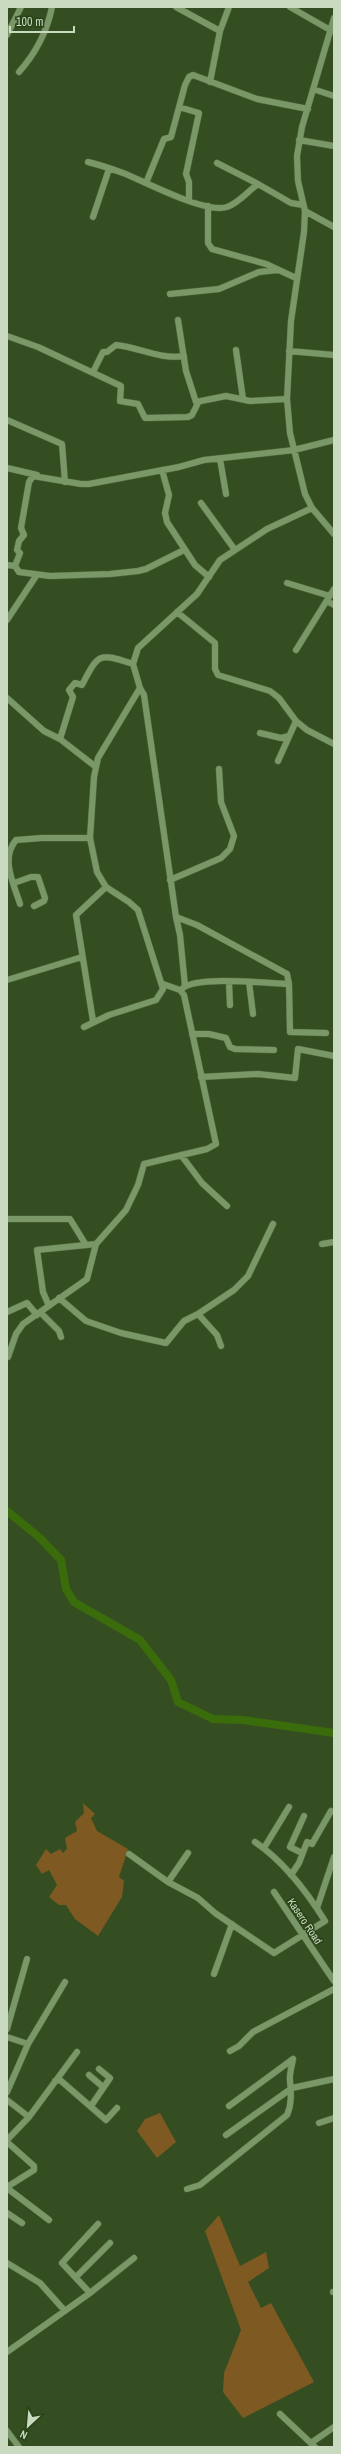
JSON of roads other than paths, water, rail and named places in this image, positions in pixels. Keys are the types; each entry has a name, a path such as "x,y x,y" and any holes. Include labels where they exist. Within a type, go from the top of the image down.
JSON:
{"street":[{"path":"7,35 21,7"},
{"path":"19,72 31,58 43,36 52,7"},
{"path":"176,7 220,31"},
{"path":"210,82 220,31 229,7"},
{"path":"290,7 332,31"},
{"path":"334,18 332,31 313,89 299,140 296,170 304,208 304,232 296,278 289,351 287,399 289,424 305,494 312,508 334,534"},
{"path":"146,183 164,139 171,137 189,77 193,75 257,99 308,109"},
{"path":"313,89 334,96"},
{"path":"179,107 199,113 186,174 189,182 189,202"},
{"path":"299,140 334,146"},
{"path":"88,162 146,183 189,202 208,206 227,207 240,200 258,184"},
{"path":"217,163 291,203 304,208 334,227"},
{"path":"93,218 109,169"},
{"path":"208,206 208,243 212,249 279,270 296,278"},
{"path":"170,294 219,289 259,272 279,270"},
{"path":"178,320 193,398 198,402"},
{"path":"7,336 38,347 121,386 120,401 138,404 142,416 147,419 192,416 198,402"},
{"path":"93,372 103,352 107,352 116,345 138,348 176,358 184,356"},
{"path":"236,350 243,399"},
{"path":"289,351 334,355"},
{"path":"198,402 226,396 250,401 287,399"},
{"path":"7,420 62,444 65,482"},
{"path":"7,468 65,482 89,484 162,470 204,460 294,450 334,440"},
{"path":"220,459 226,494"},
{"path":"162,470 169,495 165,513 167,522 195,565 209,577"},
{"path":"15,566 20,553 17,550 19,541 24,535 21,528 29,482 34,476 51,479"},
{"path":"201,503 235,550"},
{"path":"8,1357 16,1334 23,1324 87,1279 96,1244 126,1210 138,1185 144,1164 207,1149 216,1144 182,988 180,935 170,880 144,695 140,688 133,664 138,648 197,594 220,560 267,529 312,508"},
{"path":"7,565 15,566 19,572 36,576 110,574 142,570 184,550"},
{"path":"7,620 36,576"},
{"path":"287,583 329,598 334,605"},
{"path":"296,650 334,590"},
{"path":"177,612 215,643 215,669 218,675 270,692 279,698 296,721 307,730 334,744"},
{"path":"60,739 73,697 70,690 75,683 82,685 95,662 104,656 109,656 133,664"},
{"path":"84,1027 93,1021 156,1000 163,992 163,984 138,910 106,887 97,872 90,838 96,767 102,748 140,688"},
{"path":"7,698 44,731 60,739 96,767"},
{"path":"278,761 296,721"},
{"path":"260,734 281,738 289,736"},
{"path":"170,880 220,858 230,849 234,836 221,802 219,769"},
{"path":"20,904 7,860 12,845 16,840 42,838 90,838"},
{"path":"14,883 31,877 38,877 45,898 44,901 34,906"},
{"path":"93,1021 76,915 106,887"},
{"path":"176,917 197,925 287,974 289,984 290,1032 326,1033"},
{"path":"7,980 82,957"},
{"path":"163,984 182,988 229,982 289,984"},
{"path":"229,982 230,1005"},
{"path":"248,982 253,1014"},
{"path":"192,1034 209,1034 226,1038 230,1047 235,1049 274,1050"},
{"path":"201,1077 258,1074 295,1078 298,1049 334,1056"},
{"path":"181,1155 202,1183 226,1206"},
{"path":"7,1219 70,1219 86,1245"},
{"path":"59,1298 86,1321 121,1333 166,1343 184,1321 198,1314 234,1290 248,1276 273,1224"},
{"path":"322,1244 334,1242"},
{"path":"49,1306 43,1292 37,1250 96,1244"},
{"path":"7,1312 27,1303 59,1330 61,1337"},
{"path":"198,1314 217,1336 221,1346"},
{"path":"264,1848 289,1807"},
{"path":"291,1875 307,1842 312,1844 332,1811"},
{"path":"302,1853 290,1847 304,1816"},
{"path":"130,1854 168,1882 198,1898 274,1953 325,1921 317,1908 291,1875 264,1848 255,1842"},
{"path":"168,1882 188,1852"},
{"path":"317,1908 334,1857"},
{"path":"326,1881 334,1883"},
{"name":"Kasero Road","path":"274,1892 334,1981"},
{"path":"214,1974 232,1924"},
{"path":"7,2029 27,1959"},
{"path":"7,2092 28,2044 64,1982"},
{"path":"230,2051 246,2041 254,2032 334,1989"},
{"path":"7,2037 28,2044"},
{"path":"49,2220 7,2188 34,2170 34,2166 7,2141 29,2116 77,2052"},
{"path":"187,2189 200,2186 287,2115 292,2088 289,2080 293,2059 229,2106"},
{"path":"91,2106 110,2078 99,2068"},
{"path":"89,2075 103,2087"},
{"path":"226,2135 292,2088 334,2079"},
{"path":"55,2080 60,2080 106,2120 117,2108"},
{"path":"7,2100 29,2116"},
{"path":"319,2123 334,2118"},
{"path":"7,2213 22,2223"},
{"path":"90,2293 62,2263 98,2224"},
{"path":"76,2277 110,2243"},
{"path":"7,2352 90,2293 134,2258"},
{"path":"7,2263 40,2283 65,2311"},
{"path":"280,2414 313,2445 334,2427"},
{"path":"7,2431 19,2447"}],"waterway":[{"path":"7,1511 40,1538 61,1560 66,1589 74,1602 140,1640 171,1680 178,1702 213,1719 243,1720 334,1733"}]}
